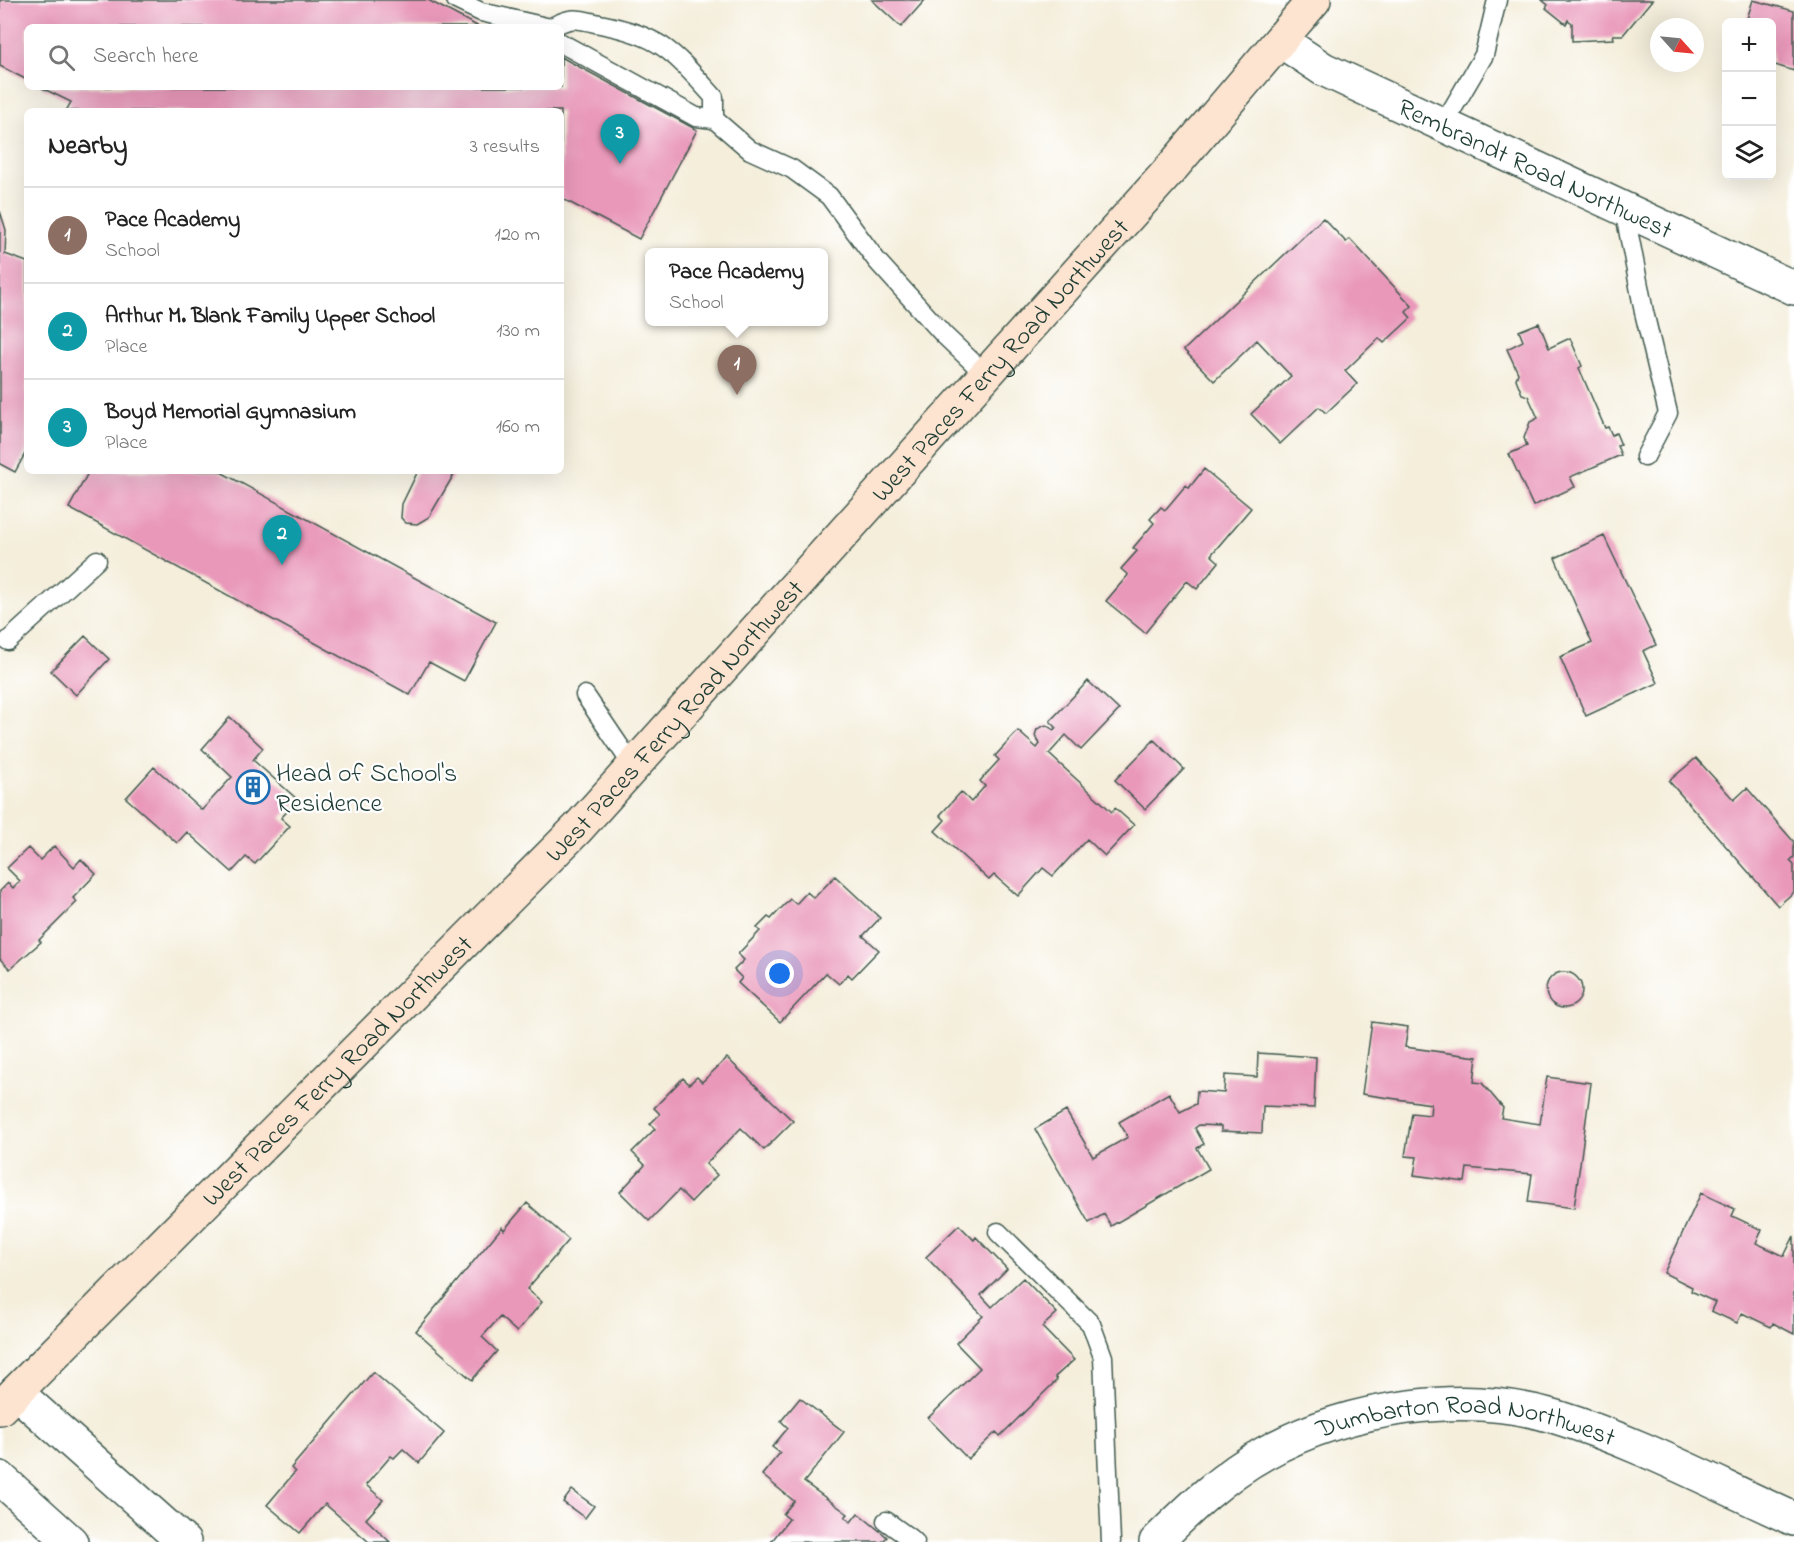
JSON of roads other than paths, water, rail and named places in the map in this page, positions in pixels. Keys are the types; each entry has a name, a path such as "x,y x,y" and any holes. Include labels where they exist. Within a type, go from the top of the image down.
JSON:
{"main road":[{"name":"West Paces Ferry Road Northwest","path":"8,1400 570,836 1169,171 1314,0"}],"street":[{"name":"Rembrandt Road Northwest","path":"1281,41 1323,69 1794,288"},
{"path":"8,1400 184,1542"},
{"name":"Dumbarton Road Northwest","path":"1156,1542 1203,1496 1264,1453 1339,1421 1412,1406 1494,1405 1554,1416 1612,1436 1794,1519"},
{"path":"0,1478 71,1542"}],"lane":[{"path":"456,0 481,12 533,24"},
{"path":"1443,125 1484,55 1497,0"},
{"path":"558,24 570,18 634,30 668,48 714,97 714,119"},
{"path":"564,45 696,117 714,119 750,150 792,169 829,195 877,261 944,335 985,374"},
{"path":"1624,208 1644,312 1668,413 1645,457"},
{"path":"8,640 97,560"},
{"path":"585,695 633,766"},
{"path":"998,1232 1091,1324 1103,1357 1111,1542"},
{"path":"886,1521 915,1542"}],"place":[{"name":"Boyd Memorial Gymnasium","path":"620,164"},
{"name":"Pace Academy","path":"737,395"},
{"name":"Arthur M. Blank Family Upper School","path":"282,565"},
{"name":"Head of School's Residence","path":"253,787"}]}
